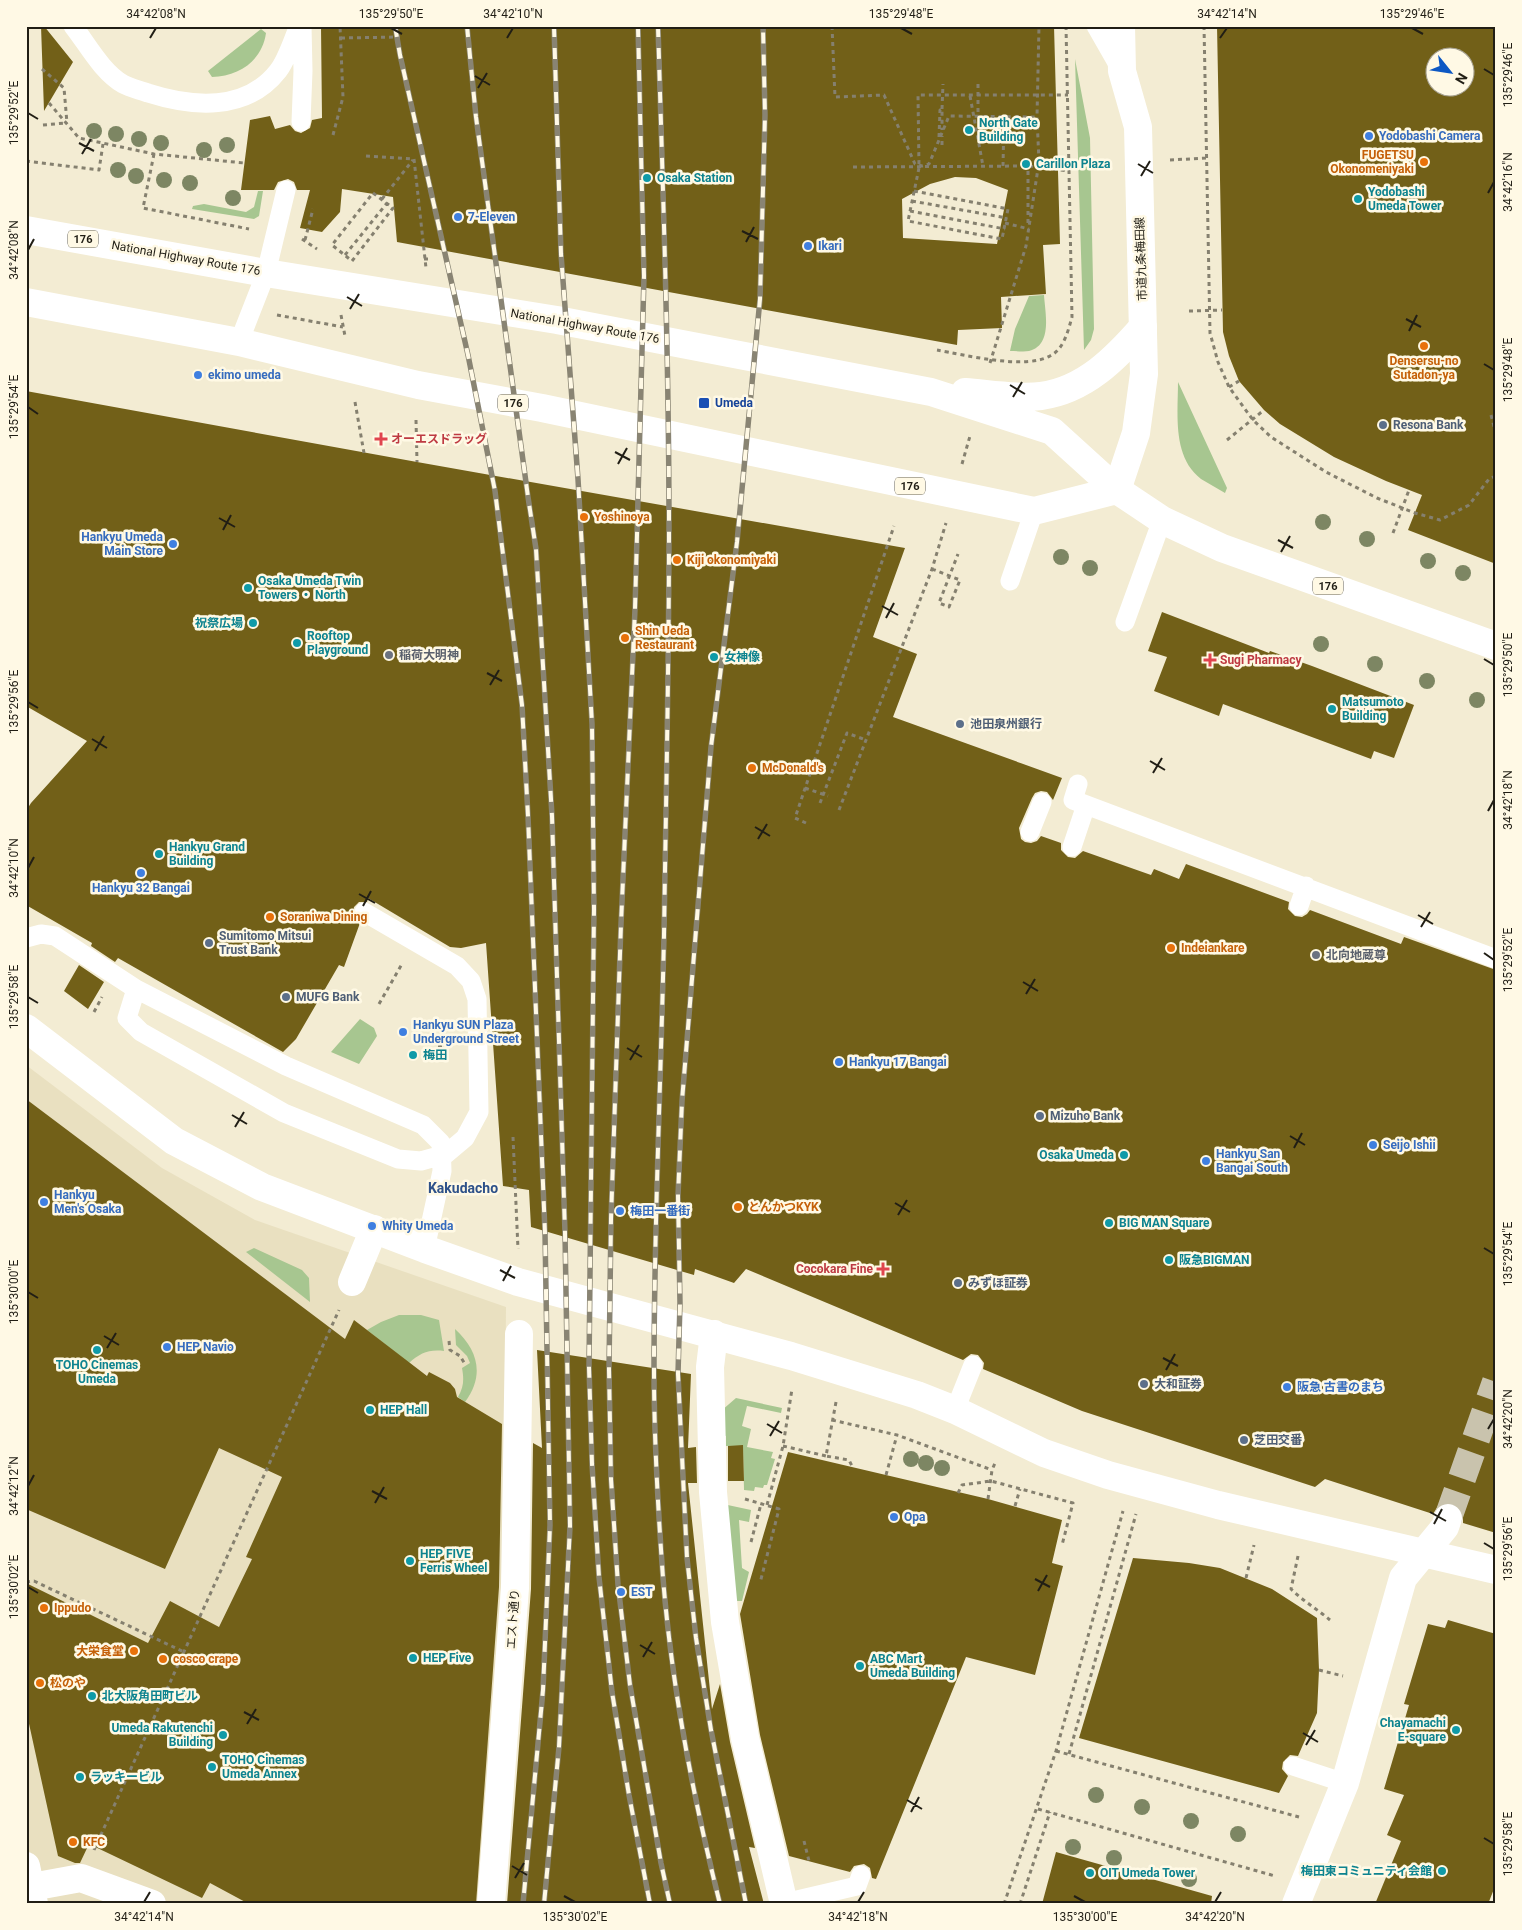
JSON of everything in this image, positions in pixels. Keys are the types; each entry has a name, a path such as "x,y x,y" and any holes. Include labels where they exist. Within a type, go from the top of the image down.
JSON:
{"main road":[{"name":"市道九条梅田線","path":"1117,490 1136,433 1144,374 1138,128 1122,71 1121,26"},
{"name":"National Highway Route 176","path":"26,230 266,273 566,322 914,387 1052,431 1117,490 1162,520 1222,548 1496,646"},
{"name":"176","path":"26,302 239,342 418,385 542,408 1034,511 1117,490"},
{"path":"914,387 1020,396 1042,396 1062,390 1100,371 1118,356 1143,327"},
{"path":"26,1028 174,1141 262,1188 425,1249 518,1282 714,1334 908,1392 955,1410 1044,1453 1108,1474 1218,1505 1496,1570"},
{"path":"352,1282 374,1229"},
{"name":"エスト通り","path":"491,1904 515,1588 519,1334"},
{"path":"714,1334 710,1367 713,1492 725,1622 745,1738 784,1903"},
{"path":"1296,1904 1345,1783 1402,1578 1445,1528 1448,1518"},
{"path":"29,1886 81,1878 152,1904"}],"lane":[{"path":"74,26 104,68 123,84 167,99 188,103 217,104 253,94 278,71 301,26"},
{"path":"301,26 303,71 301,122"},
{"path":"1096,26 1122,71"},
{"path":"239,342 266,273 286,190"},
{"path":"1010,581 1034,511"},
{"path":"1125,622 1162,520"},
{"path":"1078,784 1072,800 1306,886 1496,959"},
{"path":"1030,832 1042,802"},
{"path":"1072,847 1086,805"},
{"path":"1299,906 1306,886"},
{"path":"136,989 128,1018 141,1032 284,1113 398,1158 421,1161 446,1154 465,1138 479,1112 477,998 471,981 457,966 364,912"},
{"path":"26,938 41,934 55,936 136,989 286,1066 423,1126 441,1143 442,1170 425,1249"},
{"path":"955,1410 973,1365"},
{"path":"1293,1766 1345,1783"},
{"path":"784,1903 857,1886 861,1875"}],"path":[{"path":"333,135 343,96 340,26"},
{"path":"832,26 835,97 884,95 915,164 922,166 929,164 949,116 1037,117"},
{"path":"987,372 1027,246 1039,162 1037,117 1039,26"},
{"path":"936,350 1006,362 1029,362 1050,356 1064,341 1072,317 1066,26"},
{"path":"1204,26 1210,333 1218,362 1229,387 1253,420 1271,437 1326,472 1377,498 1415,514 1440,520 1470,505 1489,479 1496,476"},
{"path":"341,38 400,37"},
{"path":"42,69 64,88 67,123"},
{"path":"940,145 940,110 942,109 943,84"},
{"path":"978,84 978,116"},
{"path":"914,190 1008,209 1002,239 908,221 914,190 919,168 918,95 1068,95"},
{"path":"970,96 983,166"},
{"path":"49,102 79,138 154,154 244,163"},
{"path":"1003,166 1004,119"},
{"path":"43,125 67,123"},
{"path":"26,161 99,170 103,144"},
{"path":"154,154 144,208 253,230"},
{"path":"366,156 414,159"},
{"path":"382,199 414,159"},
{"path":"414,159 424,259 428,275"},
{"path":"1039,162 1058,164"},
{"path":"854,167 1028,166 1069,171"},
{"path":"1027,246 1028,166"},
{"path":"335,241 373,193 382,199 393,208 356,256"},
{"path":"912,201 1001,218 1029,229"},
{"path":"350,250 386,204"},
{"path":"305,240 314,209"},
{"path":"910,211 1005,228"},
{"path":"296,238 305,240 323,254"},
{"path":"424,259 430,259"},
{"path":"340,310 345,337"},
{"path":"1189,311 1222,310"},
{"path":"1229,387 1239,381"},
{"path":"354,395 364,453"},
{"path":"1227,440 1264,410"},
{"path":"1491,415 1496,434"},
{"path":"416,420 417,462"},
{"path":"961,468 972,430"},
{"path":"1393,533 1409,490"},
{"path":"839,810 932,569 948,516"},
{"path":"806,823 795,818 894,526"},
{"path":"932,569 946,574 953,577 960,580 949,607 939,603 949,578 952,570 958,554"},
{"path":"820,803 847,733 866,740"},
{"path":"805,788 828,796"},
{"path":"514,1137 518,1255"},
{"path":"81,1878 352,1282"},
{"path":"449,1341 450,1350 460,1356 465,1364"},
{"path":"767,1505 783,1446 793,1387"},
{"path":"826,1456 836,1399"},
{"path":"832,1420 896,1435 992,1470"},
{"path":"886,1475 896,1435"},
{"path":"783,1446 849,1460 853,1468"},
{"path":"988,1499 992,1470 998,1456"},
{"path":"958,1493 962,1485 991,1481 1073,1503 1062,1545"},
{"path":"1015,1506 1020,1489"},
{"path":"744,1499 779,1509 760,1583"},
{"path":"750,1547 761,1504"},
{"path":"1004,1904 1038,1809 1056,1751 1124,1508"},
{"path":"1069,1754 1136,1512"},
{"path":"1246,1578 1255,1542"},
{"path":"1299,1553 1291,1589 1303,1601 1330,1620"},
{"path":"26,1582 34,1580 184,1652"},
{"path":"1320,1670 1348,1678"},
{"path":"1056,1751 1302,1818"},
{"path":"1038,1809 1276,1876"},
{"path":"1020,1904 1050,1812"}],"shaded area":[{"path":"26,1065 162,1168 255,1220 506,1307 504,1543 477,1904 26,1904"}],"green space":[{"path":"261,29 266,33 264,43 260,52 248,65 231,74 212,77 208,71"},
{"path":"1075,59 1090,138 1094,329 1091,340 1084,350"},
{"path":"258,191 263,191 259,216 254,219 192,209 193,206 204,204 246,212 254,207"},
{"path":"1044,295 1046,327 1042,342 1037,348 1029,351 1010,351 1015,329 1029,296"},
{"path":"1178,382 1227,488 1225,493 1201,479 1185,459 1179,434"},
{"path":"360,1019 374,1028 377,1036 359,1064 331,1052"},
{"path":"254,1248 302,1270 309,1278 310,1302 246,1252"},
{"path":"399,1315 421,1315 439,1320 444,1351 425,1352 409,1363 367,1330"},
{"path":"455,1329 469,1345 476,1363 477,1373 475,1382 465,1402 458,1397 463,1383 462,1368 470,1363 467,1356 456,1345"},
{"path":"736,1398 782,1408 781,1413 747,1406 742,1426 751,1429 747,1447 773,1452 771,1458 775,1459 767,1485 764,1485 763,1488 755,1487 754,1491 744,1490 743,1446 726,1446 726,1436 721,1435 721,1411"},
{"path":"723,1504 751,1510 749,1522 739,1520 742,1568 749,1572 742,1601 734,1601"}],"building":[{"path":"41,26 44,26 73,62 44,111"},
{"name":"Osaka Station","path":"321,26 1054,26 1060,244 1043,245 1046,294 1001,297 1002,328 958,330 957,345 397,242 393,197 342,189 340,212 322,232 300,228 310,190 297,190 294,182 288,179 278,182 274,190 241,190 250,120 270,116 275,129 290,125 295,131 301,133 310,128 312,120 322,118","holes":["955,177 976,178 1008,190 997,244 903,238 902,199 930,184"]},
{"name":"Yodobashi Umeda Tower","path":"1217,26 1496,26 1496,564 1408,530 1422,495 1334,457 1280,424 1264,410 1239,381 1229,356 1223,332"},
{"path":"26,391 905,548 873,637 917,654 893,717 1062,778 1053,800 1047,792 1041,791 1035,793 1032,798 1019,828 1021,839 1025,842 1037,841 1041,836 1061,843 1061,850 1068,857 1075,858 1083,851 1151,875 1154,869 1179,879 1186,864 1289,902 1288,909 1295,916 1302,917 1310,910 1401,944 1404,937 1496,970 1496,1533 1463,1523 1463,1515 1460,1508 1452,1503 1444,1503 1438,1506 1433,1514 1325,1479 1315,1487 1082,1411 983,1369 984,1363 978,1355 971,1354 963,1360 746,1269 734,1283 695,1269 694,1275 531,1227 529,1190 503,1186 486,943 461,948 450,947 368,898 367,902 359,902 354,907 353,912 355,918 360,923 344,967 339,965 296,1039 283,1052 118,958 115,962 91,946 92,943 26,905 26,811 87,741 26,706"},
{"path":"1162,612 1414,705 1394,758 1374,751 1371,759 1223,704 1219,716 1154,691 1167,657 1148,651"},
{"path":"79,965 104,982 88,1009 64,991"},
{"path":"26,1099 345,1339 354,1320 427,1376 429,1372 450,1383 455,1389 457,1397 502,1424 499,1587 476,1904 249,1904 210,1883 202,1898 89,1844 80,1863 75,1863 58,1856 26,1710 26,1583 148,1643 170,1601 219,1627 252,1559 246,1557 282,1477 219,1448 165,1569 26,1509"},
{"name":"EST","path":"537,1350 691,1374 688,1448 696,1447 697,1483 688,1483 712,1709 720,1684 730,1742 755,1848 749,1847 764,1904 507,1904 531,1589 533,1443 542,1448"},
{"path":"743,1445 744,1481 728,1481 728,1446"},
{"name":"ABC Mart Umeda Building","path":"788,1452 988,1499 1062,1520 1052,1563 1063,1566 1035,1675 966,1657 876,1879 872,1878 870,1868 864,1864 854,1866 850,1872 789,1856 760,1735 740,1614"},
{"path":"1133,1558 1220,1568 1272,1589 1317,1618 1319,1670 1317,1713 1298,1756 1290,1755 1283,1762 1282,1769 1288,1776 1279,1793 1079,1738"},
{"name":"Chayamachi E-square","path":"1448,1620 1496,1634 1496,1884 1488,1904 1375,1904 1401,1841 1387,1835 1404,1795 1384,1789 1409,1705 1404,1704 1428,1624 1445,1628"},
{"name":"OIT Umeda Tower","path":"1056,1852 1212,1896 1211,1904 1042,1904"}],"tunnel":[{"path":"1448,1518 1496,1382"}],"railway":[{"path":"395,26 468,355 495,491 522,705 545,1233 550,1525 543,1690 523,1904"},
{"path":"467,26 476,117 536,549 552,816 565,1233 570,1526 559,1747 544,1904"},
{"path":"554,26 561,254 578,479 592,724 594,909 589,1367 592,1464 599,1577 612,1692 650,1904"},
{"path":"638,26 644,276 635,609 621,924 611,1219 609,1369 611,1479 618,1585 630,1685 670,1904"},
{"path":"658,26 667,340 669,528 664,935 656,1207 654,1396 663,1578 672,1660 692,1783 720,1904"},
{"path":"746,1904 711,1730 696,1638 687,1558 678,1374 680,1303 678,1196 682,1101 711,747 737,542 760,299 765,115 763,26"}],"place":[{"name":"North Gate Building","path":"969,130"},
{"name":"Yodobashi Camera","path":"1369,136"},
{"name":"FUGETSU Okonomeniyaki","path":"1424,162"},
{"name":"Carillon Plaza","path":"1026,164"},
{"name":"Osaka Station","path":"647,178"},
{"name":"Yodobashi Umeda Tower","path":"1358,199"},
{"name":"7-Eleven","path":"458,217"},
{"name":"Ikari","path":"808,246"},
{"name":"Densersu-no Sutadon-ya","path":"1424,346"},
{"name":"ekimo umeda","path":"198,375"},
{"name":"Umeda","path":"704,403"},
{"name":"Resona Bank","path":"1383,425"},
{"name":"オーエスドラッグ","path":"381,439"},
{"name":"Yoshinoya","path":"584,517"},
{"name":"Hankyu Umeda Main Store","path":"173,544"},
{"name":"Kiji okonomiyaki","path":"677,560"},
{"name":"Osaka Umeda Twin Towers ・ North","path":"248,588"},
{"name":"祝祭広場","path":"253,623"},
{"name":"Shin Ueda Restaurant","path":"625,638"},
{"name":"Rooftop Playground","path":"297,643"},
{"name":"稲荷大明神","path":"389,655"},
{"name":"女神像","path":"714,657"},
{"name":"Sugi Pharmacy","path":"1210,660"},
{"name":"Matsumoto Building","path":"1332,709"},
{"name":"池田泉州銀行","path":"960,724"},
{"name":"McDonald's","path":"752,768"},
{"name":"Hankyu Grand Building","path":"159,854"},
{"name":"Hankyu 32 Bangai","path":"141,873"},
{"name":"Soraniwa Dining","path":"270,917"},
{"name":"Sumitomo Mitsui Trust Bank","path":"209,943"},
{"name":"Indeiankare","path":"1171,948"},
{"name":"北向地蔵尊","path":"1316,955"},
{"name":"MUFG Bank","path":"286,997"},
{"name":"Hankyu SUN Plaza Underground Street","path":"403,1032"},
{"name":"梅田","path":"413,1055"},
{"name":"Hankyu 17 Bangai","path":"839,1062"},
{"name":"Mizuho Bank","path":"1040,1116"},
{"name":"Seijo Ishii","path":"1373,1145"},
{"name":"Osaka Umeda","path":"1124,1155"},
{"name":"Hankyu San Bangai South","path":"1206,1161"},
{"name":"Hankyu Men's Osaka","path":"44,1202"},
{"name":"とんかつKYK","path":"738,1207"},
{"name":"梅田一番街","path":"620,1211"},
{"name":"BIG MAN Square","path":"1109,1223"},
{"name":"Whity Umeda","path":"372,1226"},
{"name":"阪急BIGMAN","path":"1169,1260"},
{"name":"Cocokara Fine","path":"883,1269"},
{"name":"みずほ証券","path":"958,1283"},
{"name":"HEP Navio","path":"167,1347"},
{"name":"TOHO Cinemas Umeda","path":"97,1350"},
{"name":"大和証券","path":"1144,1384"},
{"name":"阪急 古書のまち","path":"1287,1387"},
{"name":"HEP Hall","path":"370,1410"},
{"name":"芝田交番","path":"1244,1440"},
{"name":"Opa","path":"894,1517"},
{"name":"HEP FIVE Ferris Wheel","path":"410,1561"},
{"name":"EST","path":"621,1592"},
{"name":"Ippudo","path":"44,1608"},
{"name":"大栄食堂","path":"134,1651"},
{"name":"HEP Five","path":"413,1658"},
{"name":"cosco crape","path":"163,1659"},
{"name":"ABC Mart Umeda Building","path":"860,1666"},
{"name":"松のや","path":"40,1683"},
{"name":"北大阪角田町ビル","path":"92,1696"},
{"name":"Chayamachi E-square","path":"1456,1730"},
{"name":"Umeda Rakutenchi Building","path":"223,1735"},
{"name":"TOHO Cinemas Umeda Annex","path":"212,1767"},
{"name":"ラッキービル","path":"80,1777"},
{"name":"KFC","path":"73,1842"},
{"name":"梅田東コミュニティ会館","path":"1442,1871"},
{"name":"OIT Umeda Tower","path":"1090,1873"}],"district":[{"name":"Kakudacho","path":"463,1188"}]}
